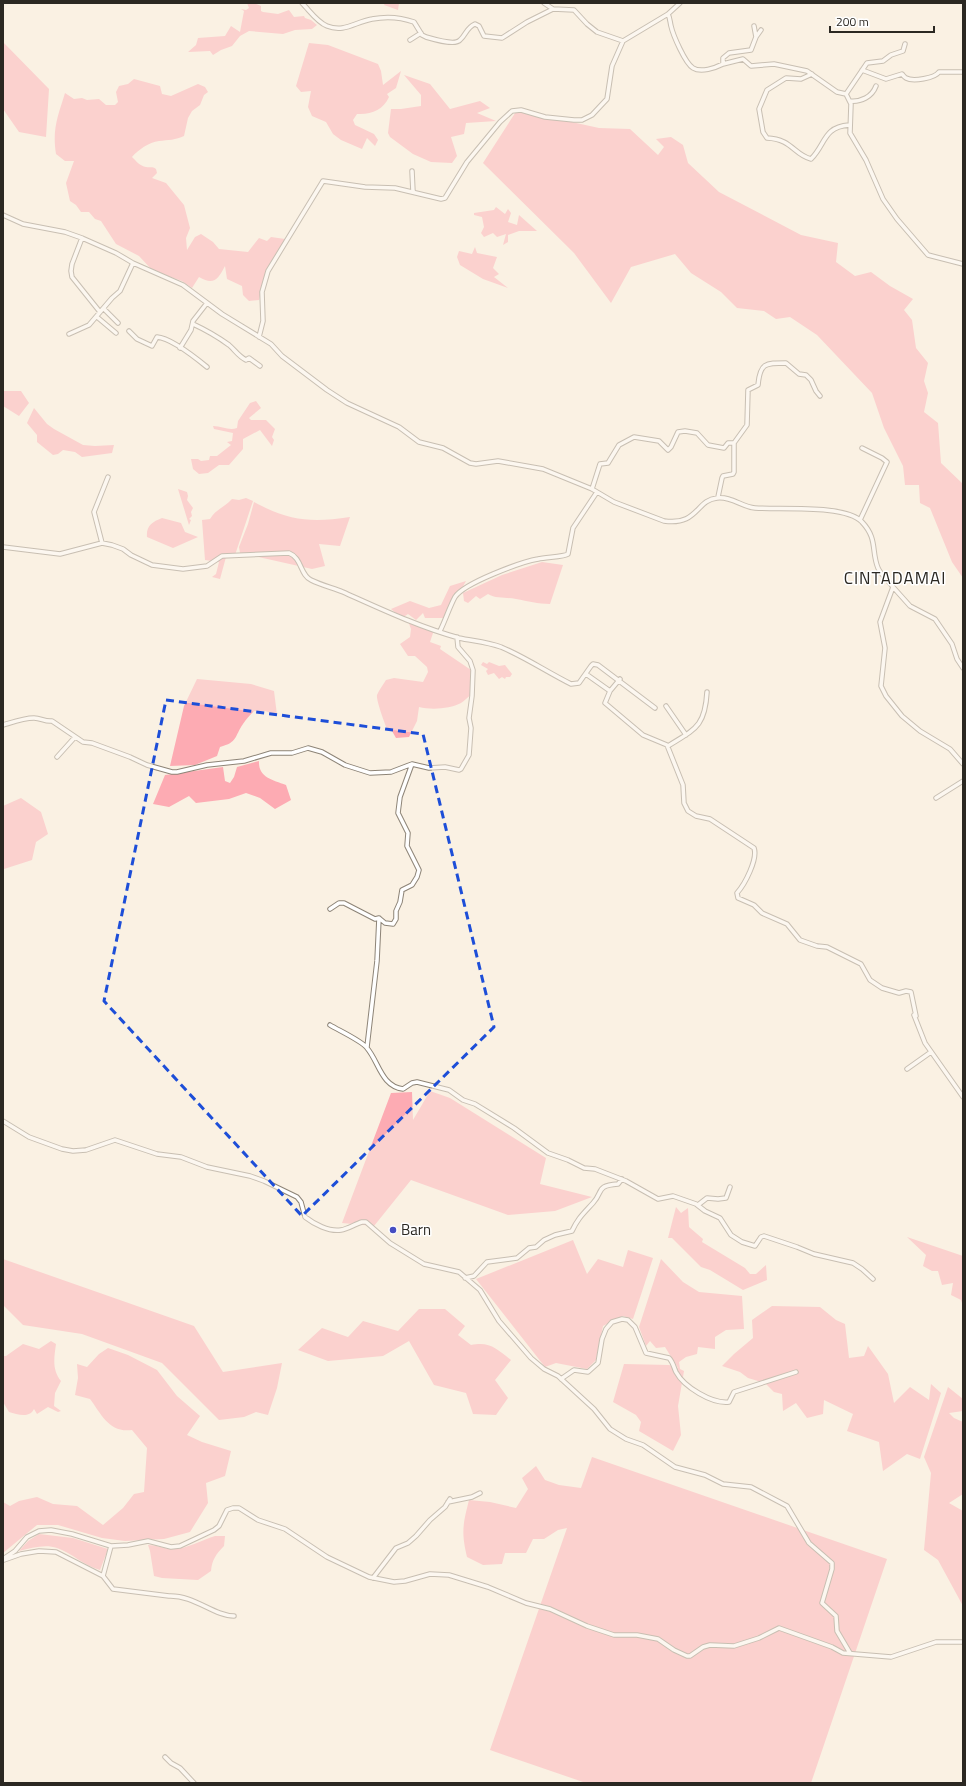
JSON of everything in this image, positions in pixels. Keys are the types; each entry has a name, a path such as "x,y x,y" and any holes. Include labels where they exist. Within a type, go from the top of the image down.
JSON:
{"street":[{"path":"302,3 319,21 326,26 338,29 348,28 371,19 393,16 414,22 421,33 426,37 454,43 461,40 469,27 475,24 479,26 484,36 502,38 526,22 553,9 574,10 597,32 623,41"},
{"path":"259,337 264,321 262,292 268,271 323,181 395,188 441,199 445,198 471,156 500,122 512,111 521,110 545,117 574,120 582,120 592,115 607,99 612,66 623,41 668,14 680,3"},
{"path":"547,4 553,9"},
{"path":"668,14 671,26 690,65 698,69 712,69 723,64 744,59 751,66 762,64 780,64 807,71 837,92 846,94 850,101 850,132 866,160 883,199 928,255 963,264"},
{"path":"754,26 756,37"},
{"path":"723,64 723,58 730,53 751,50 756,37 761,30"},
{"path":"410,40 421,33"},
{"path":"846,94 869,62 883,61 891,55 903,50 906,44"},
{"path":"862,70 886,79 902,74 905,78 913,80 936,77 939,72 963,72"},
{"path":"812,74 801,79 787,77 766,90 758,109 763,132 767,138 774,138 787,143 810,159 813,157 827,135 834,128 849,125"},
{"path":"850,101 863,99 872,93 876,86"},
{"path":"412,171 412,192"},
{"path":"3,215 23,224 65,232 82,238 183,285 207,303 271,344 282,356 347,403 399,427 419,442 443,448 470,463 476,464 498,461 543,469 592,489 614,502 664,521 680,522 692,516 706,502 718,498 736,501 749,507 838,512 849,514 860,520 868,529 874,544 878,569 910,606 935,619 952,644 957,659 963,668"},
{"path":"82,238 70,271 72,277 100,312"},
{"path":"69,334 88,326 97,317 112,298 120,291 133,263"},
{"path":"180,348 192,330 193,324 207,303"},
{"path":"104,309 118,323"},
{"path":"97,317 116,333"},
{"path":"193,324 218,337 230,346 240,357 246,360 249,358 252,359 260,366"},
{"path":"129,331 137,339 153,346 156,338 158,337 165,339 190,353 207,367"},
{"path":"718,498 723,476 733,474 734,472 734,443 747,425 748,390 758,385 760,369 764,366 786,363 799,374 806,375 811,380 820,396"},
{"path":"592,489 600,464 608,463 620,445 634,437 659,441 668,450 671,448 678,432 685,431 699,434 708,444 712,446 724,448 728,443 734,443"},
{"path":"860,520 887,462 862,448"},
{"path":"102,543 94,512 108,477"},
{"path":"440,631 455,597 468,585 533,560 555,556 561,557 568,554 571,544 571,534 576,521 596,492"},
{"path":"3,547 60,554 102,543 123,549 131,555 152,565 183,569 207,566 222,556 262,556 289,553 296,556 310,580 330,586 381,610 440,631 458,637 486,642 500,647 523,657 571,684 580,683 591,666 596,664 620,679 655,708"},
{"path":"893,587 880,622 885,648 881,686 882,691 902,716 920,731 950,749 963,764"},
{"path":"3,725 12,722 40,718 45,722 56,722 82,742 92,743 130,757 143,764 172,772 207,765 244,761 271,753 292,753 308,748 319,750 346,766 370,773 392,772 412,764 429,768 445,767 459,770 469,757 471,728 469,718 473,693 472,666 458,647 458,637"},
{"path":"586,674 610,691"},
{"path":"620,679 610,691 605,703 650,739 664,743 668,746 683,785 684,804 688,812 696,816 710,818 753,846 755,849 747,880 737,893 738,897 754,905 761,912 787,924 800,940 816,946 827,947 861,964 870,980 882,988 899,993 906,991 911,992 915,1016 924,1042 963,1097"},
{"path":"668,746 695,730 703,716 707,692"},
{"path":"666,706 686,735"},
{"path":"57,757 75,738"},
{"path":"330,909 339,903 344,903 375,919 379,918 385,923 393,924 396,918 396,910 400,902 402,890 412,885 419,874 419,868 407,846 408,833 398,813 400,797 412,764"},
{"path":"936,798 963,781"},
{"path":"367,1047 377,961 379,918"},
{"path":"330,1025 367,1047 387,1082 391,1084 403,1088 417,1082 449,1090 514,1128 544,1151 584,1168 595,1169 622,1179 658,1199 674,1196 698,1205 706,1212 720,1218 728,1232 742,1242 755,1246 761,1237 764,1236 814,1254 853,1262 873,1279"},
{"path":"907,1069 931,1052"},
{"path":"3,1121 29,1137 62,1149 73,1151 86,1150 115,1140 157,1154 181,1157 207,1167 250,1176 270,1183 296,1197 301,1202 305,1217 316,1225 329,1229 340,1230 366,1222 390,1243 424,1264 456,1271 480,1290 500,1321 531,1358 544,1369 561,1379 594,1410 610,1429 643,1445 670,1464 679,1468 705,1475 716,1482 751,1487 787,1506 809,1543 832,1563 832,1569 822,1603 836,1616 837,1631 850,1653"},
{"path":"465,1278 474,1276 487,1262 517,1258 529,1248 536,1247 544,1240 555,1235 572,1231 578,1218 593,1203 600,1190 609,1184 618,1184 622,1179"},
{"path":"698,1205 706,1198 726,1198 730,1187"},
{"path":"561,1379 574,1370 586,1372 590,1371 599,1361 602,1339 608,1326 612,1322 622,1319 628,1320 635,1327 646,1354 669,1358 677,1374 686,1384 703,1396 719,1401 729,1402 734,1392 796,1372"},
{"path":"373,1578 396,1548 408,1543 416,1536 449,1501 472,1497 480,1493"},
{"path":"3,1560 15,1552 27,1537 39,1531 51,1530 111,1546 128,1545 148,1541 171,1547 180,1546 214,1530 219,1526 227,1510 236,1508 244,1510 258,1520 285,1529 327,1557 373,1578 394,1582 405,1582 430,1574 449,1575 488,1587 526,1603 550,1609 587,1626 614,1635 636,1635 658,1639 674,1650 687,1656 690,1656 703,1647 710,1645 734,1646 759,1638 779,1628 832,1647 843,1653 891,1657 936,1642 963,1642"},
{"path":"103,1576 111,1546"},
{"path":"3,1560 9,1560 21,1554 39,1551 56,1552 68,1557 91,1572 103,1576 113,1589 177,1596 198,1602 226,1615 234,1616"},
{"path":"165,1757 171,1763 180,1768 194,1783"}],"highlighted area":[{"path":"166,700 423,734 494,1027 302,1216 104,1001"}],"shaded area":[{"path":"247,3 254,3 261,6 261,11 263,12 278,14 289,10 294,17 304,16 317,25 312,29 295,30 283,34 249,31 240,36 232,46 213,55 210,51 188,52 196,45 198,38 225,36 231,26 240,32 244,11 241,9 246,10 249,8"},
{"path":"385,3 399,3 398,10 384,5"},
{"path":"3,42 49,89 46,137 19,132 3,109"},
{"path":"309,43 328,45 378,64 381,71 383,85 401,71 396,88 387,94 389,97 386,102 376,111 367,114 357,114 353,120 355,125 374,134 378,140 375,146 367,138 362,149 341,140 333,134 326,122 312,116 308,107 311,91 301,92 296,86"},
{"path":"404,75 430,84 450,109 480,101 490,108 477,113 496,121 466,123 464,134 451,137 457,156 452,163 431,162 413,154 390,137 388,133 391,109 421,106 421,95"},
{"path":"134,79 160,86 162,94 171,96 198,84 205,87 208,92 204,95 200,105 192,111 188,118 184,136 151,143 132,157 142,166 156,169 157,173 152,178 166,183 184,205 190,228 186,238 187,250 195,237 201,234 213,242 219,249 248,252 259,238 267,241 271,237 285,239 264,278 259,300 249,301 243,295 242,286 227,279 225,266 218,278 215,280 208,281 199,277 192,288 182,281 153,271 139,256 116,244 101,221 95,219 89,212 81,212 76,205 70,201 66,183 74,161 65,161 56,154 55,145 56,123 65,93 74,99 99,99 106,105 115,105 118,102 116,92 119,86 128,84"},
{"path":"517,110 599,128 630,129 658,155 664,147 656,139 671,137 683,145 688,163 719,192 801,235 838,243 836,262 855,276 871,272 890,286 913,299 904,310 912,320 916,348 928,363 924,381 928,393 924,412 938,423 941,463 963,484 963,578 952,562 930,508 920,503 919,485 905,485 903,466 884,428 872,393 817,335 790,317 776,319 764,311 737,308 721,292 691,273 675,254 631,267 611,303 574,253 483,163"},
{"path":"496,207 505,214 508,209 511,213 508,222 517,225 519,215 537,231 519,231 508,235 508,242 503,245 506,234 497,237 493,233 484,237 481,233 484,227 482,217 474,215 474,213 494,210"},
{"path":"475,247 477,253 497,257 493,268 499,274 494,277 508,288 483,279 460,265 457,257 459,251 472,254"},
{"path":"3,391 21,391 29,403 19,416 3,406"},
{"path":"256,401 261,408 249,418 251,420 266,420 275,429 272,437 274,440 272,446 260,430 243,439 243,449 229,465 219,465 208,473 199,474 193,469 191,459 198,459 201,461 209,460 210,456 217,456 231,445 227,442 232,441 233,433 214,429 213,426 231,429 237,428 238,421 250,403"},
{"path":"34,408 47,424 54,429 83,445 114,445 112,453 82,457 75,452 63,450 58,454 53,455 37,442 37,435 27,423"},
{"path":"178,489 187,492 187,500 193,508 191,512 192,516 189,519 191,520 189,525"},
{"path":"246,498 253,501 234,558 226,557 220,579 212,577 216,574 219,562 205,560 202,520 210,519 232,499 239,500"},
{"path":"254,502 278,513 300,519 323,520 350,517 340,546 319,544 325,566 312,569 240,553 239,547 248,524"},
{"path":"162,518 181,523 185,532 198,537 173,548 147,537 150,525"},
{"path":"542,562 563,565 550,604 491,596 488,594 480,599 476,596 468,603 464,601 463,593 502,575"},
{"path":"466,581 449,612 443,618 425,618 423,613 416,620 408,614 402,618 391,609 410,601 429,608 441,605 450,586"},
{"path":"408,621 434,630 430,642 441,646 440,649 471,670 471,695 461,703 451,707 435,709 419,707 417,721 409,737 396,738 392,731 387,729 377,695 386,680 394,678 423,682 428,672 427,667 415,656 408,656 400,644 410,637 411,629"},
{"path":"483,662 487,664 489,662 499,666 505,665 512,674 510,677 506,677 505,679 502,677 499,679 494,673 488,675 486,671 488,669 481,665"},
{"path":"197,679 251,684 274,691 277,715 265,711 254,711 244,722 233,741 220,747 217,756 195,765 170,766 184,706"},
{"path":"259,761 259,766 263,774 286,785 291,800 275,809 260,798 246,793 229,799 196,803 189,796 169,807 153,804 165,775 223,767 225,781 230,783 234,777 237,767"},
{"path":"21,798 41,812 48,834 36,842 32,860 4,869 3,806"},
{"path":"430,1091 450,1098 546,1158 540,1184 592,1197 555,1211 508,1215 411,1180 374,1226 342,1223 391,1093 412,1092 413,1120"},
{"path":"676,1207 681,1213 688,1208 689,1227 703,1239 702,1242 745,1268 750,1274 756,1274 766,1265 767,1280 743,1290 710,1270 701,1267 672,1238 668,1238"},
{"path":"907,1237 963,1256 963,1306 961,1300 951,1295 953,1283 942,1285 938,1271 932,1271 923,1266 926,1255"},
{"path":"573,1240 587,1274 598,1259 623,1267 628,1250 653,1258 633,1319 623,1316 603,1326 596,1360 587,1369 556,1363 545,1367 476,1279"},
{"path":"3,1259 194,1326 223,1372 282,1363 277,1388 268,1415 256,1412 244,1417 219,1420 162,1363 82,1334 23,1325 3,1305"},
{"path":"661,1259 683,1282 699,1292 742,1296 744,1329 726,1330 715,1337 715,1349 698,1347 697,1354 686,1357 679,1362 680,1369 684,1371 678,1406 681,1435 673,1451 639,1431 641,1422 636,1415 613,1402 624,1364 669,1365 678,1368 665,1347 656,1348 650,1341 646,1346 639,1327"},
{"path":"772,1306 820,1307 836,1320 845,1324 849,1358 864,1356 868,1346 888,1374 894,1403 910,1387 929,1400 931,1384 941,1393 920,1459 907,1454 883,1471 879,1442 847,1431 853,1414 824,1400 823,1414 807,1418 796,1403 783,1411 782,1394 774,1392 765,1383 748,1378 740,1372 722,1366 753,1338 752,1320"},
{"path":"419,1309 445,1309 465,1326 458,1335 471,1345 483,1344 493,1347 502,1352 511,1360 495,1380 508,1398 496,1415 473,1414 466,1393 434,1385 409,1341 383,1356 328,1361 298,1350 322,1328 348,1337 363,1321 398,1331"},
{"path":"51,1341 56,1344 54,1359 55,1368 61,1381 55,1393 54,1406 61,1411 58,1412 48,1407 37,1414 34,1409 26,1415 19,1415 9,1412 3,1402 3,1356 6,1356 23,1344 39,1349"},
{"path":"108,1348 128,1355 157,1370 177,1396 200,1416 187,1435 202,1442 231,1451 225,1476 206,1483 208,1503 190,1532 164,1539 125,1541 102,1538 58,1525 37,1525 3,1553 3,1502 10,1506 19,1501 37,1497 53,1504 77,1506 103,1525 123,1508 134,1494 144,1492 147,1448 132,1430 117,1429 107,1422 90,1399 75,1395 78,1378 77,1364 87,1367 99,1354"},
{"path":"948,1387 963,1399 963,1411 949,1413 954,1418 963,1422 963,1494 949,1503 963,1511 963,1606 938,1560 924,1550 931,1473 924,1457"},
{"path":"592,1457 887,1559 811,1783 586,1783 490,1750 567,1528 558,1530 544,1539 533,1539 526,1553 505,1553 502,1564 483,1565 467,1557 465,1548 465,1516 469,1500 490,1502 516,1508 528,1489 522,1478 536,1466 545,1480 559,1485 581,1488"},
{"path":"39,1534 73,1538 108,1549 100,1570 89,1566 57,1548 48,1546 19,1551 28,1541"},
{"path":"215,1536 225,1536 224,1546 215,1557 211,1571 198,1580 162,1578 154,1576 148,1545 175,1549 186,1547"}],"place":[{"name":"Barn","path":"393,1230"}],"district":[{"name":"CINTADAMAI","path":"895,578"}]}
